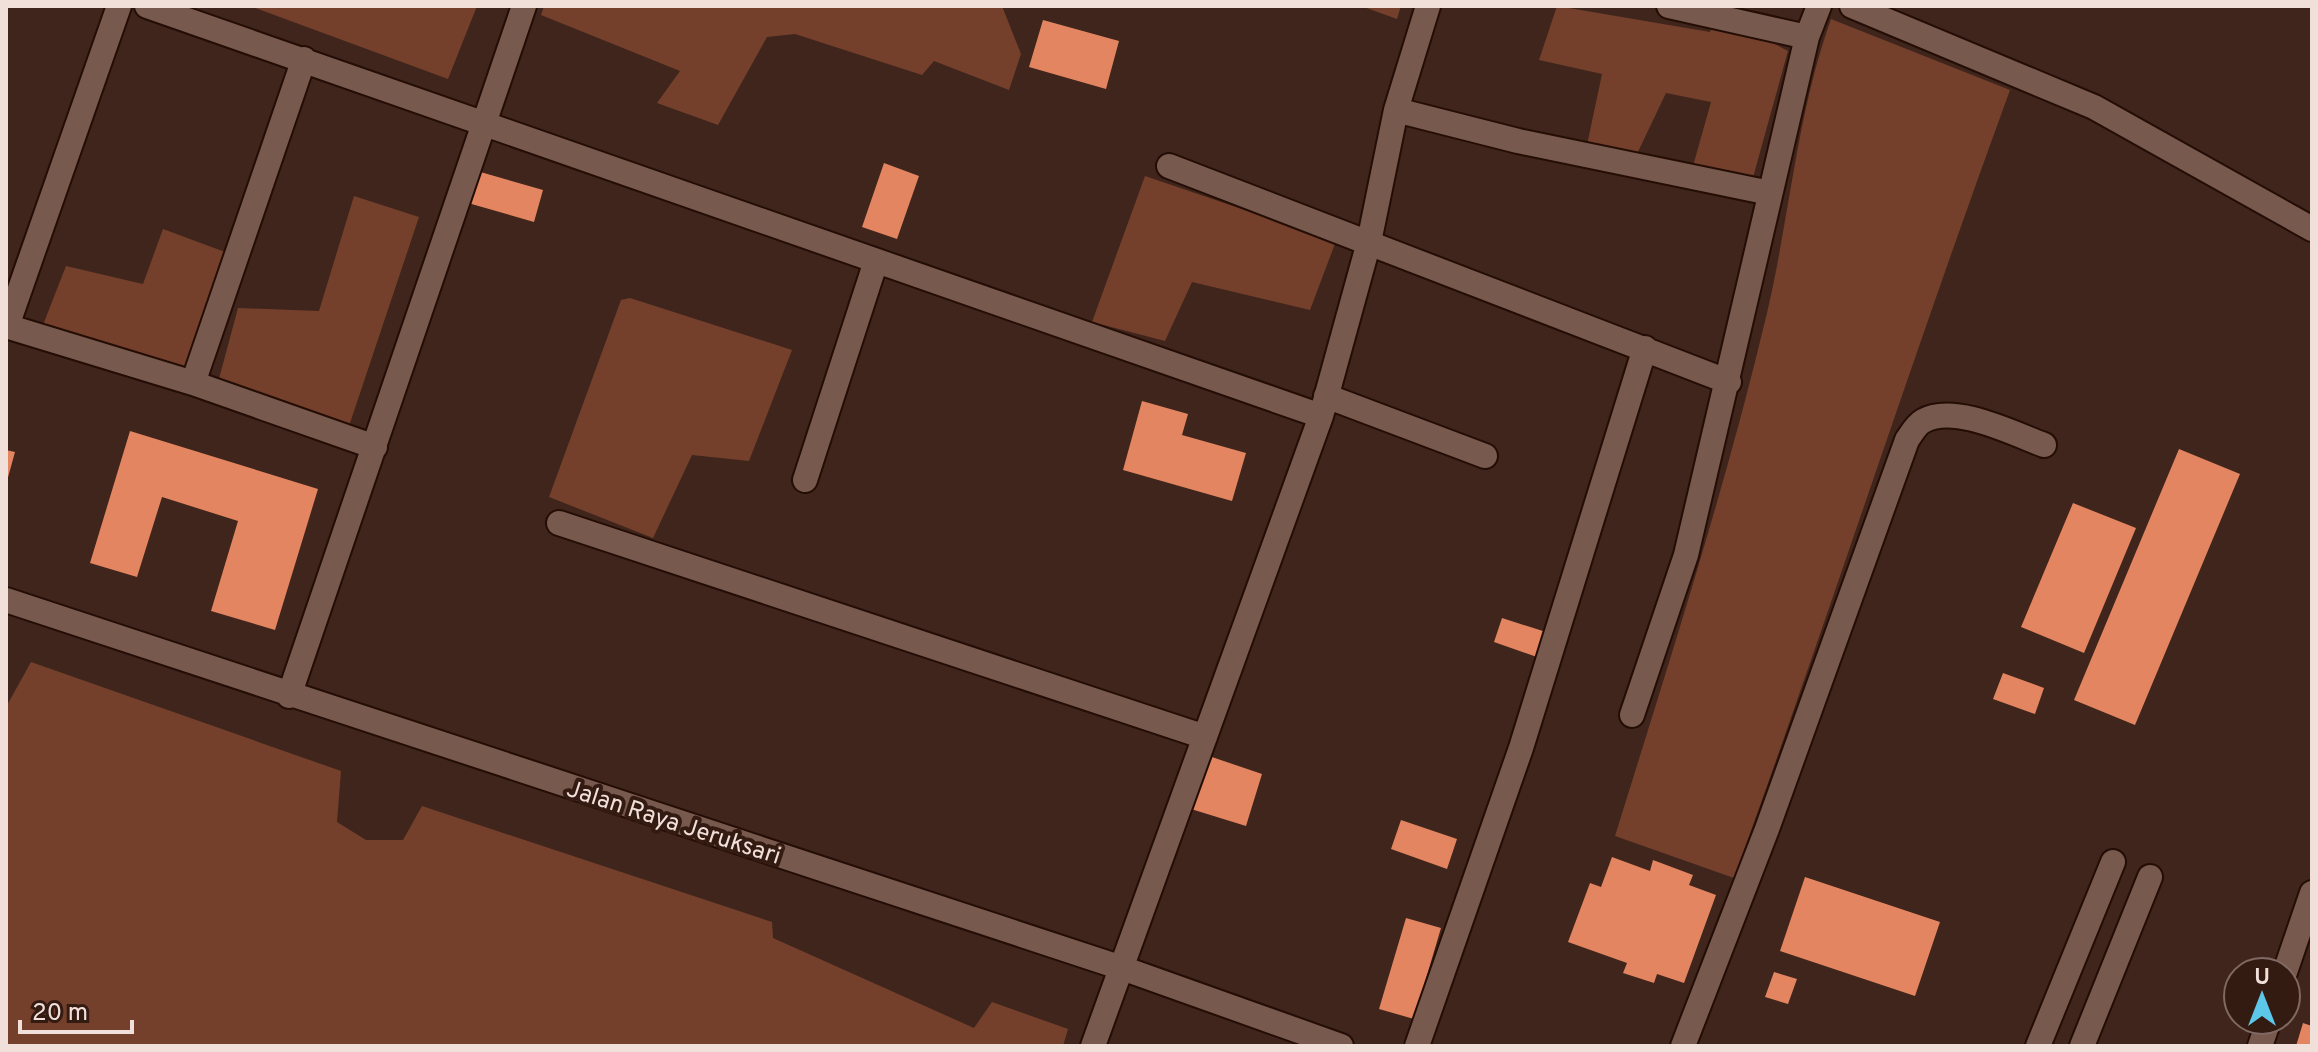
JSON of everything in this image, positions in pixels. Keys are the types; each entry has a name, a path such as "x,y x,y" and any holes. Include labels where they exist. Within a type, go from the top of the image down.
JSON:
{"street":[{"path":"119,6 7,326 193,383 375,447"},
{"path":"147,6 876,261 1485,456"},
{"path":"289,696 524,6"},
{"path":"1093,1046 1324,406 1369,242 1396,110 1428,6"},
{"path":"1669,6 1807,37"},
{"path":"1632,715 1686,555 1729,382 1807,37 1819,6"},
{"path":"1852,6 2094,107 2312,229"},
{"path":"193,383 304,59"},
{"path":"1396,110 1518,141 1770,193"},
{"path":"1169,166 1729,382"},
{"path":"805,480 876,261"},
{"path":"1417,1046 1521,748 1645,348"},
{"path":"1683,1046 1767,829 1907,440 1921,421 1940,415 1970,418 2044,445"},
{"path":"559,523 1205,737"},
{"name":"Jalan Raya Jeruksari","path":"6,600 1118,977 1341,1046"},
{"path":"2038,1046 2113,862"},
{"path":"2082,1046 2150,877"},
{"path":"2290,956 2312,893"}],"shaded area":[{"path":"250,6 477,6 448,79"},
{"path":"544,6 1002,6 1021,54 1009,90 934,61 922,75 795,34 767,37 718,125 657,103 680,71 541,15"},
{"path":"1361,6 1401,6 1397,19"},
{"path":"1557,6 1710,32 1717,6 1735,6 1730,20 1788,51 1752,181 1693,166 1711,102 1666,93 1636,156 1587,145 1602,74 1539,60"},
{"path":"1831,19 2010,90 1734,878 1615,836 1696,576 1751,379 1775,276 1810,91"},
{"path":"1145,176 1336,241 1310,310 1192,282 1165,341 1092,322"},
{"path":"354,196 419,217 348,429 213,401 238,308 319,311"},
{"path":"163,229 225,252 189,373 41,330 66,266 143,284"},
{"path":"630,298 792,350 749,461 692,455 653,538 549,497 621,300"},
{"path":"31,662 341,771 337,822 366,840 403,840 422,806 772,922 773,938 974,1028 992,1002 1068,1029 1063,1046 6,1046 6,707"}],"building":[{"path":"1043,20 1119,41 1106,89 1029,67"},
{"path":"884,163 919,176 897,239 862,227"},
{"path":"477,171 543,190 534,222 468,203"},
{"path":"1142,401 1188,414 1182,435 1246,453 1232,501 1123,470"},
{"path":"130,431 318,489 275,630 211,611 238,521 162,497 137,577 90,563"},
{"path":"2179,449 2240,474 2135,725 2074,700"},
{"path":"6,450 15,452 7,481 6,481"},
{"path":"2073,503 2136,528 2084,653 2021,627"},
{"path":"1502,618 1546,632 1537,657 1494,642"},
{"path":"2003,673 2044,688 2035,714 1993,699"},
{"path":"1209,756 1262,774 1246,826 1191,809"},
{"path":"1401,820 1457,839 1447,869 1391,849"},
{"path":"1612,857 1650,871 1653,860 1693,875 1689,885 1716,895 1684,983 1657,974 1654,983 1623,973 1627,963 1568,942 1590,883 1601,887"},
{"path":"1805,877 1940,922 1915,996 1780,951"},
{"path":"1406,918 1441,928 1414,1019 1379,1009"},
{"path":"1774,972 1797,979 1788,1004 1765,997"},
{"path":"2303,1023 2312,1026 2312,1046 2296,1046 2299,1036 2302,1036"}]}
